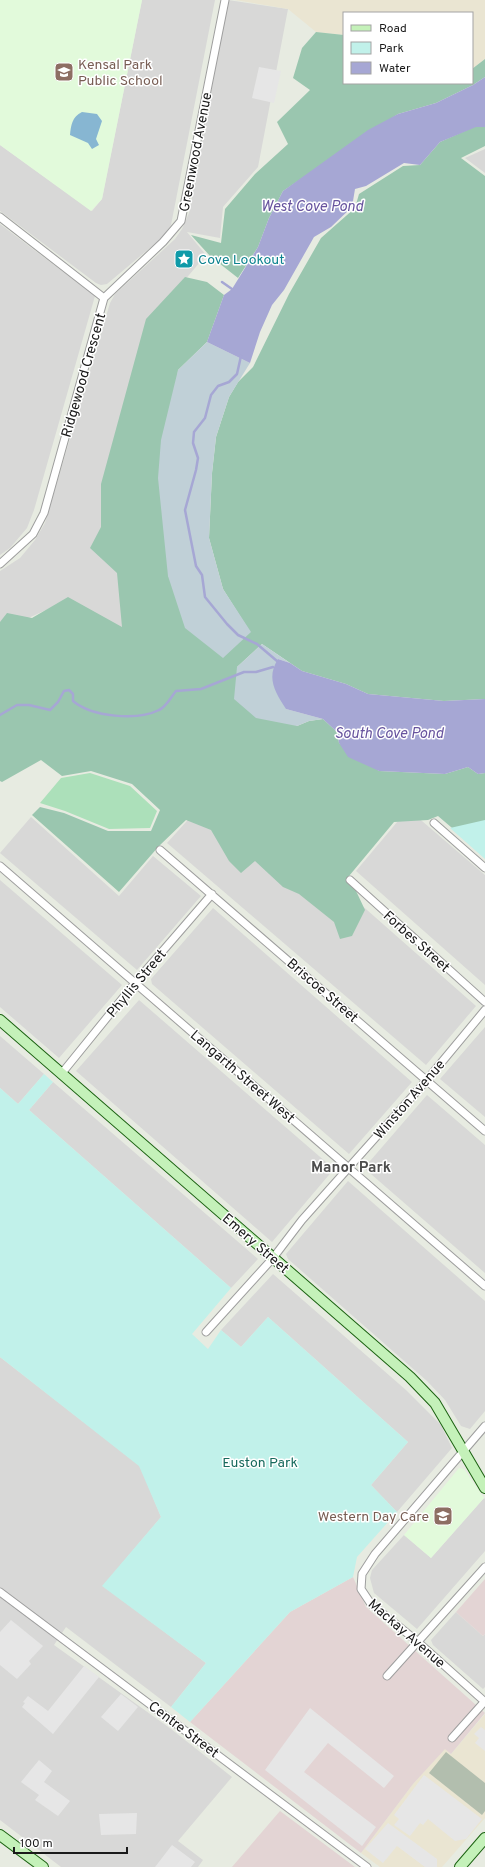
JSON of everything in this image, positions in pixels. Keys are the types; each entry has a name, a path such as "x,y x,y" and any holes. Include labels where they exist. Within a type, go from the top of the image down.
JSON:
{"street":[{"name":"Greenwood Avenue","path":"104,298 163,242 181,221 225,0"},
{"name":"Ridgewood Crescent","path":"0,217 104,298 44,513 33,534 0,564"},
{"path":"434,823 485,868"},
{"name":"Briscoe Street","path":"160,850 485,1132"},
{"name":"Langarth Street West","path":"0,866 485,1286"},
{"name":"Forbes Street","path":"350,880 485,1002"},
{"name":"Phyllis Street","path":"62,1073 135,983 212,894"},
{"name":"Winston Avenue","path":"206,1332 273,1258 298,1225 426,1081 485,1010"},
{"name":"Emery Street","path":"0,1020 422,1389 435,1403 485,1488"},
{"name":"Mackay Avenue","path":"485,1426 376,1554 362,1574 361,1590 371,1604 418,1642 485,1701"},
{"path":"387,1676 485,1567"},
{"name":"Centre Street","path":"0,1592 367,1867"},
{"path":"452,1738 485,1701"},
{"path":"0,1835 43,1867"},
{"path":"460,1867 485,1838"}],"shaded area":[{"name":"Kensal Park Public School","path":"0,0 142,0 102,199 91,211 0,145"},
{"path":"142,0 215,0 171,225 163,237 107,284 101,285 96,283 0,211 0,145 92,211 102,199"},
{"path":"228,0 288,9 258,167 223,207 220,238 187,232 206,255 150,321 137,640 68,600 0,631 0,571 20,558 35,540 45,523 110,303 115,294 175,239 182,229 189,213"},
{"path":"235,0 485,0 485,59 473,68 473,12 343,12 343,35 316,32 288,9"},
{"path":"316,32 343,35 343,84 473,84 473,68 485,59 485,77 473,85 436,103 398,114 283,191 269,218 258,247 238,278 210,256 191,235 221,243 225,209 255,174 288,144 277,122 310,90 293,78 302,48"},
{"path":"259,67 281,71 274,103 252,98"},
{"path":"82,112 97,114 102,121 96,139 99,145 92,149 88,143 70,135 74,119"},
{"path":"476,126 485,127 485,146 461,158 485,176 485,699 444,701 368,694 346,684 302,671 262,644 237,667 297,726 309,721 323,719 337,732 339,743 379,771 445,774 468,767 478,774 485,773 485,842 465,839 438,816 428,820 394,822 349,876 365,910 352,936 340,939 334,922 299,894 283,887 255,861 241,873 229,861 211,830 186,820 159,846 119,892 32,815 40,807 64,813 108,831 151,831 160,810 132,784 91,771 62,776 41,760 2,782 0,781 0,622 7,613 32,618 68,597 122,627 117,573 90,548 101,527 101,484 146,319 185,277 207,282 224,295 207,342 178,370 168,576 250,632 223,589 209,538 212,473 216,437 229,397 238,382 253,367 289,294 321,238 355,208 359,194 403,166 420,165 440,142"},
{"path":"485,149 485,173 465,158"},
{"path":"0,224 95,296 34,510 27,528 10,548 0,555"},
{"path":"207,342 250,363 229,397 216,437 212,473 209,538 223,589 251,632 223,658 185,628 168,576 158,478 161,440 178,370"},
{"path":"262,644 290,663 278,659 286,709 323,719 309,721 297,726 256,718 234,699 237,667"},
{"path":"90,773 130,786 157,811 150,828 109,829 65,811 40,803 61,778"},
{"path":"205,801 350,895 476,1006 426,1065 167,843"},
{"path":"408,809 485,875 485,985 356,871"},
{"path":"31,817 119,896 153,856 201,896 137,970 0,853"},
{"path":"0,880 122,985 59,1058 0,1007"},
{"path":"213,908 412,1082 349,1154 152,984 151,979"},
{"path":"139,1000 334,1169 272,1242 76,1071"},
{"path":"485,1027 485,1117 440,1079"},
{"path":"0,1036 44,1074 18,1104 0,1088"},
{"path":"53,1082 258,1259 231,1288 29,1110"},
{"path":"427,1095 485,1145 485,1273 364,1168"},
{"path":"348,1181 485,1301 485,1411 470,1429 461,1426 445,1400 427,1381 288,1259 286,1254"},
{"path":"273,1274 406,1390 441,1425 452,1448 397,1512 371,1485 408,1442 268,1317 241,1347 221,1330"},
{"path":"0,1357 140,1466 161,1517 103,1586 206,1663 171,1707 66,1627 54,1645 171,1729 232,1777 178,1841 203,1860 198,1867 61,1867 0,1820"},
{"name":"Western Day Care","path":"459,1468 464,1469 484,1498 431,1558 404,1535"},
{"path":"484,1498 485,1551 417,1629 374,1593 370,1578 372,1570 404,1535 431,1558"},
{"path":"353,1577 366,1607 485,1713 451,1754 445,1749 413,1784 361,1853 190,1722 290,1612"},
{"path":"485,1579 485,1634 483,1636 456,1612"},
{"path":"456,1612 483,1636 485,1634 485,1687 483,1689 433,1645 431,1640"},
{"path":"11,1620 43,1646 29,1661 31,1664 17,1679 0,1665 0,1632"},
{"path":"84,1666 99,1677 53,1734 22,1707 25,1703 23,1702 28,1696 48,1711"},
{"path":"121,1694 138,1707 118,1731 101,1717"},
{"path":"310,1708 394,1776 384,1788 328,1743 304,1772 376,1827 362,1846 265,1770"},
{"path":"485,1714 485,1818 442,1867 380,1867 361,1853 413,1784 445,1748 451,1754"},
{"path":"481,1727 485,1730 485,1751 475,1743 479,1738 474,1734"},
{"path":"446,1752 485,1783 485,1811 482,1815 429,1773"},
{"path":"39,1760 52,1771 44,1782 70,1801 58,1816 35,1800 39,1795 21,1782"},
{"path":"424,1775 482,1819 466,1839 455,1841 428,1819 423,1825 420,1823 410,1836 394,1825 399,1819 394,1815"},
{"path":"280,1811 355,1867 232,1867"},
{"path":"137,1813 136,1834 101,1835 99,1814"},
{"path":"388,1823 437,1859 437,1867 425,1867 397,1846 383,1863 365,1849"},
{"path":"172,1845 195,1862 191,1867 155,1867"}],"green space":[{"path":"485,820 485,859 450,828"},
{"name":"Euston Park","path":"44,1074 53,1082 29,1110 231,1288 192,1334 208,1349 221,1330 241,1347 268,1317 408,1442 371,1485 397,1512 357,1557 353,1577 290,1612 190,1722 171,1707 206,1663 102,1586 161,1517 139,1466 0,1357 0,1088 18,1104"}],"water":[{"name":"West Cove Pond","path":"485,77 485,127 476,127 440,142 420,165 404,163 366,186 355,189 352,207 331,227 314,237 284,290 272,305 260,332 250,363 207,342 224,295 232,289 258,247 269,218 283,191 368,130 398,114 436,103 473,85"},
{"name":"South Cove Pond","path":"278,659 290,663 302,671 346,684 368,694 444,701 485,699 485,773 478,774 468,767 445,774 379,771 348,757 339,743 337,732 323,719 286,709 275,691 272,679 274,666"}],"waterway":[{"path":"222,282 232,289"},
{"path":"241,356 237,374 229,382 218,386 211,395 205,418 194,432 193,443 198,458 185,510 196,566 202,575 205,597 238,635 257,644 277,661"},
{"path":"0,715 17,705 29,705 50,710 58,702 64,691 69,690 73,694 73,701 91,711 115,716 139,715 162,709 176,691 201,689 244,672 256,672 273,667"}],"place":[{"name":"Kensal Park Public School","path":"64,72"},
{"name":"Cove Lookout","path":"184,259"},
{"name":"Western Day Care","path":"443,1516"}],"district":[{"name":"Manor Park","path":"351,1167"}]}
